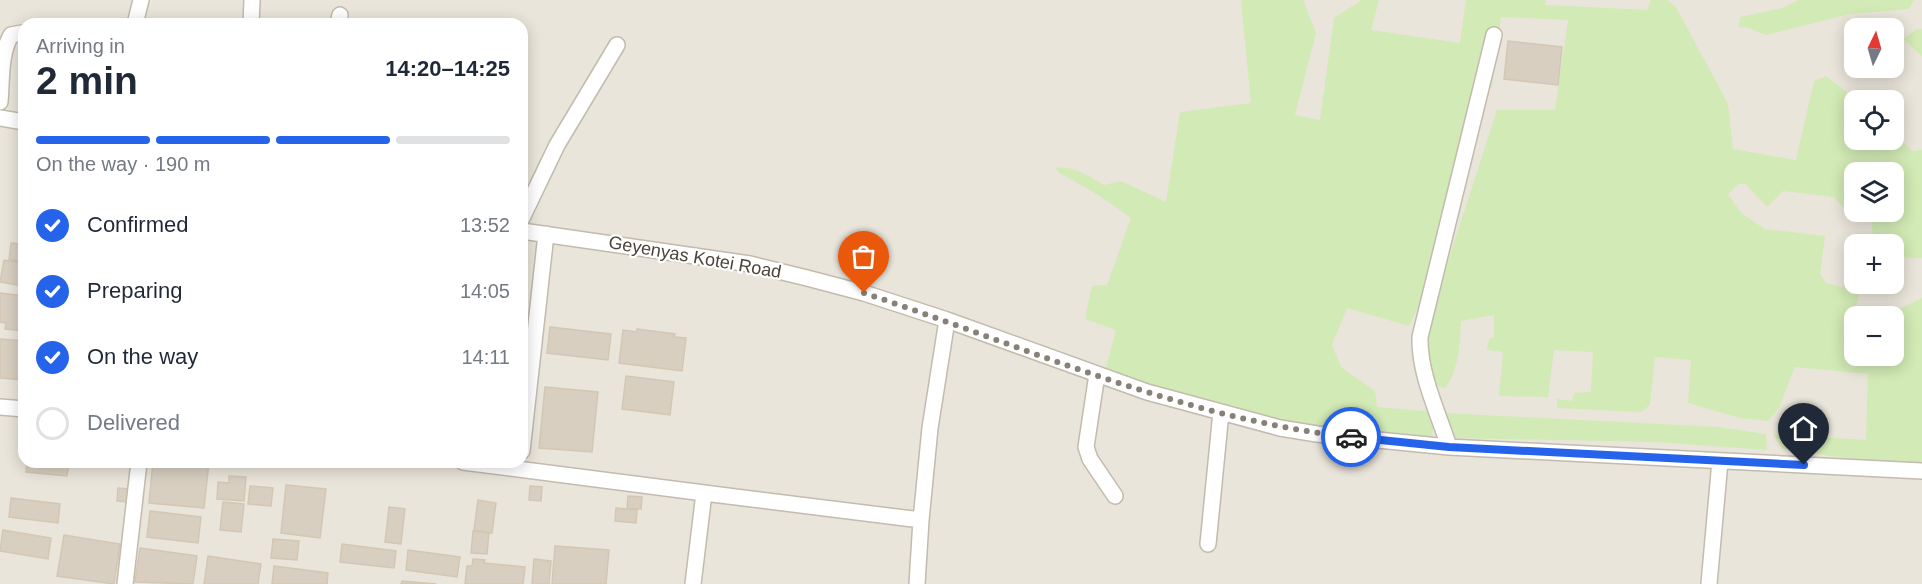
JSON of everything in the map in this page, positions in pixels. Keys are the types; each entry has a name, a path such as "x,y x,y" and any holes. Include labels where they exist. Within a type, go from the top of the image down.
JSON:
{"street":[{"path":"136,18 141,0"},
{"path":"251,18 252,0"},
{"path":"0,102 0,64 4,45 11,35 18,34"},
{"path":"1449,447 1424,371 1420,338 1494,35"},
{"path":"528,205 557,144 617,45"},
{"path":"0,118 18,121"},
{"name":"Geyenyas Kotei Road","path":"528,232 750,264 864,293 947,320 1147,392 1269,425 1317,434 1449,447 1922,471"},
{"path":"528,397 546,234"},
{"path":"917,584 930,428 947,320"},
{"path":"1097,374 1086,447 1090,459 1115,495"},
{"path":"0,407 18,408"},
{"path":"1208,544 1221,412"},
{"path":"1709,584 1720,460"},
{"path":"528,467 704,493 921,520"},
{"path":"125,584 138,468"},
{"path":"693,584 704,493"}],"shaded area":[{"path":"0,0 1922,0 1922,584 0,584"}],"green space":[{"path":"1241,0 1303,0 1316,33 1295,115 1320,120 1334,18 1362,0 1379,0 1371,30 1460,43 1466,0 1546,0 1545,5 1647,10 1651,0 1667,0 1676,7 1728,104 1733,149 1796,160 1814,81 1826,76 1844,90 1844,150 1904,150 1904,143 1912,151 1922,150 1922,258 1904,257 1904,234 1873,234 1871,222 1904,222 1904,162 1844,162 1844,208 1834,197 1783,191 1767,207 1745,184 1738,184 1728,194 1741,213 1765,229 1825,236 1820,274 1826,283 1841,287 1844,286 1844,294 1858,294 1856,306 1844,306 1844,366 1904,366 1904,307 1922,298 1922,464 1859,460 1783,449 1773,434 1866,440 1868,374 1795,367 1779,408 1768,421 1740,418 1688,403 1691,360 1655,357 1650,405 1641,412 1557,408 1557,399 1572,401 1574,393 1591,392 1593,352 1554,350 1548,397 1499,396 1503,352 1487,350 1489,339 1494,337 1494,315 1461,321 1458,356 1453,373 1445,388 1437,386 1423,355 1438,292 1497,110 1555,110 1568,20 1501,17 1492,87 1482,90 1421,301 1409,326 1347,308 1332,345 1341,367 1375,391 1377,407 1434,412 1432,439 1247,414 1105,371 1116,330 1085,319 1092,286 1107,285 1131,218 1055,168 1074,170 1104,185 1121,181 1166,202 1180,112 1251,103"},
{"path":"1799,0 1914,0 1909,9 1850,14 1766,35 1739,27 1740,17 1782,8"},
{"path":"1917,29 1922,29 1922,56 1904,40"},
{"path":"1443,413 1718,427 1766,434 1767,450 1655,442 1456,438 1448,427"}],"building":[{"path":"1508,41 1562,47 1558,85 1504,79"},
{"path":"11,243 18,244 18,261 9,260"},
{"path":"4,260 18,262 18,285 0,282"},
{"path":"0,293 18,295 18,330 5,329 6,323 0,322"},
{"path":"550,327 611,334 608,360 547,353"},
{"path":"637,329 675,334 674,337 686,338 682,371 619,363 623,330 637,332"},
{"path":"0,339 18,340 18,380 0,378"},
{"path":"626,376 674,382 670,415 622,409"},
{"path":"545,387 598,392 592,452 539,448"},
{"path":"26,468 68,468 67,476 26,472"},
{"path":"152,468 208,468 204,508 149,503"},
{"path":"229,476 246,477 244,501 217,499 218,482 229,483"},
{"path":"286,485 326,489 320,538 281,533"},
{"path":"250,486 273,488 271,506 248,504"},
{"path":"530,486 542,487 541,501 529,500"},
{"path":"118,488 130,489 128,502 117,501"},
{"path":"628,496 642,497 641,509 627,509"},
{"path":"11,498 60,504 58,523 9,517"},
{"path":"478,500 496,503 492,533 474,530"},
{"path":"223,502 244,504 241,532 220,530"},
{"path":"389,507 405,509 401,544 385,542"},
{"path":"616,508 637,510 636,523 615,521"},
{"path":"150,511 201,517 198,543 147,537"},
{"path":"3,530 51,538 48,559 0,551"},
{"path":"473,531 489,533 487,554 471,553"},
{"path":"64,535 120,544 114,584 57,576"},
{"path":"273,539 299,541 297,560 271,558"},
{"path":"342,544 396,551 394,568 340,562"},
{"path":"555,546 609,550 606,584 552,584"},
{"path":"140,548 197,556 193,584 135,582"},
{"path":"408,550 460,557 457,577 406,570"},
{"path":"208,556 261,564 258,584 204,584"},
{"path":"473,559 485,560 484,563 525,567 523,584 465,584 467,566 472,566"},
{"path":"534,559 551,561 549,584 532,584"},
{"path":"274,566 328,573 327,584 272,584"},
{"path":"402,581 436,584 401,584"}],"way so far":[{"path":"864,293 947,320 1147,392 1280,428 1351,437"}],"route":[{"path":"1351,437 1449,447 1804,465"}]}
